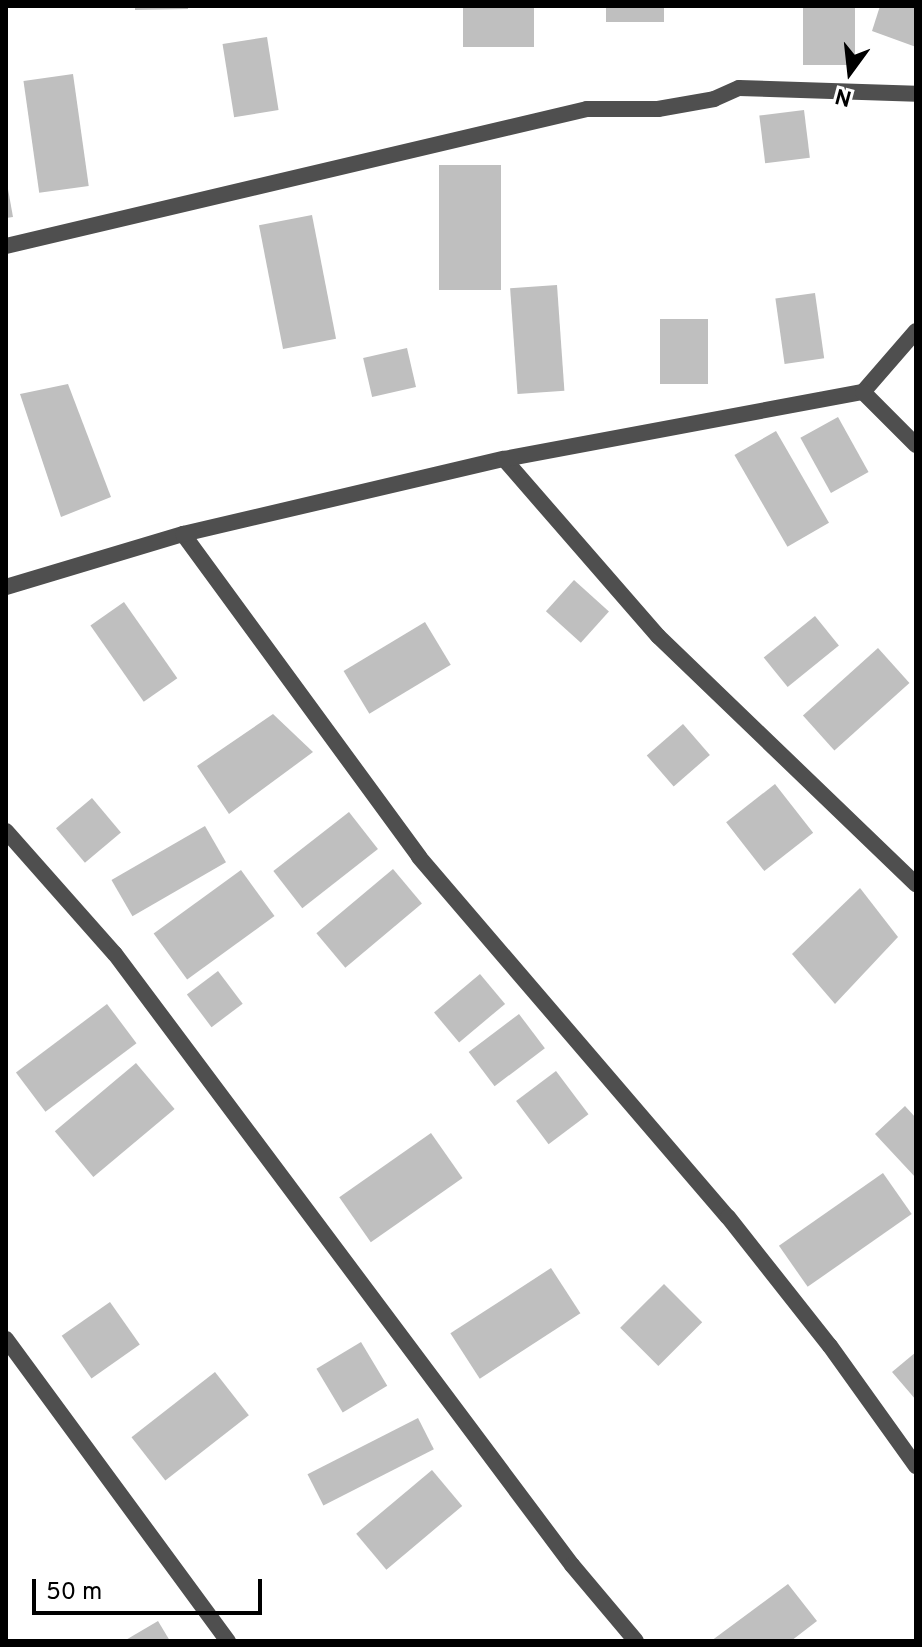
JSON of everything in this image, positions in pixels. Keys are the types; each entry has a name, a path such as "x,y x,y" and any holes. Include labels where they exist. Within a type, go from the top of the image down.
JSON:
{"street":[{"path":"6,246 587,109 658,109 714,99 739,88 916,94"},
{"path":"6,587 183,534 504,459 863,392 916,331"},
{"path":"863,392 916,445"},
{"path":"504,459 658,636 916,884"},
{"path":"183,534 419,857 728,1217 916,1466"},
{"path":"6,831 115,954 572,1565 636,1641"},
{"path":"6,1339 228,1641"}],"building":[{"path":"135,6 188,6 188,9 135,10"},
{"path":"463,6 534,6 534,47 463,47"},
{"path":"606,6 664,6 664,22 606,22"},
{"path":"803,6 855,6 855,65 803,65"},
{"path":"880,6 916,6 916,47 872,31"},
{"path":"267,37 279,110 234,117 223,44"},
{"path":"73,74 89,186 39,193 23,81"},
{"path":"804,110 810,158 765,163 759,115"},
{"path":"439,165 501,165 501,290 439,290"},
{"path":"6,178 13,217 6,218"},
{"path":"312,215 336,339 283,349 259,225"},
{"path":"557,285 564,391 518,394 510,288"},
{"path":"815,293 824,358 785,364 775,299"},
{"path":"660,319 708,319 708,384 660,384"},
{"path":"407,348 416,387 372,397 363,358"},
{"path":"68,384 111,497 61,517 20,394"},
{"path":"838,417 869,472 831,493 800,438"},
{"path":"776,431 829,523 787,547 734,455"},
{"path":"574,580 609,611 581,643 546,611"},
{"path":"124,602 177,678 144,702 90,626"},
{"path":"815,616 839,646 788,687 764,658"},
{"path":"425,622 451,665 369,714 344,671"},
{"path":"878,648 909,683 834,751 803,716"},
{"path":"273,714 313,752 229,814 197,766"},
{"path":"683,724 710,755 674,786 647,755"},
{"path":"775,784 813,833 764,871 726,822"},
{"path":"92,798 121,832 85,863 56,828"},
{"path":"349,812 378,849 302,908 273,871"},
{"path":"205,826 226,862 132,916 111,880"},
{"path":"393,869 422,903 345,968 316,933"},
{"path":"241,870 275,916 187,980 154,933"},
{"path":"860,888 898,937 835,1004 792,954"},
{"path":"218,971 243,1004 212,1027 187,994"},
{"path":"480,974 505,1004 459,1042 434,1013"},
{"path":"107,1004 136,1043 45,1112 16,1073"},
{"path":"519,1014 545,1048 495,1086 469,1052"},
{"path":"136,1063 175,1109 93,1177 55,1131"},
{"path":"556,1071 588,1114 549,1144 516,1101"},
{"path":"905,1106 916,1118 916,1178 875,1134"},
{"path":"431,1133 463,1178 371,1242 339,1197"},
{"path":"883,1173 912,1214 808,1287 779,1246"},
{"path":"551,1268 580,1313 480,1379 450,1333"},
{"path":"664,1284 702,1322 658,1366 620,1328"},
{"path":"110,1302 140,1345 91,1378 62,1336"},
{"path":"361,1342 387,1386 343,1412 316,1369"},
{"path":"916,1352 916,1400 892,1372"},
{"path":"215,1372 249,1415 165,1481 131,1437"},
{"path":"418,1418 434,1449 323,1505 308,1474"},
{"path":"432,1470 462,1506 386,1570 356,1534"},
{"path":"788,1584 817,1621 791,1641 711,1641"},
{"path":"158,1621 170,1641 124,1641"}]}
